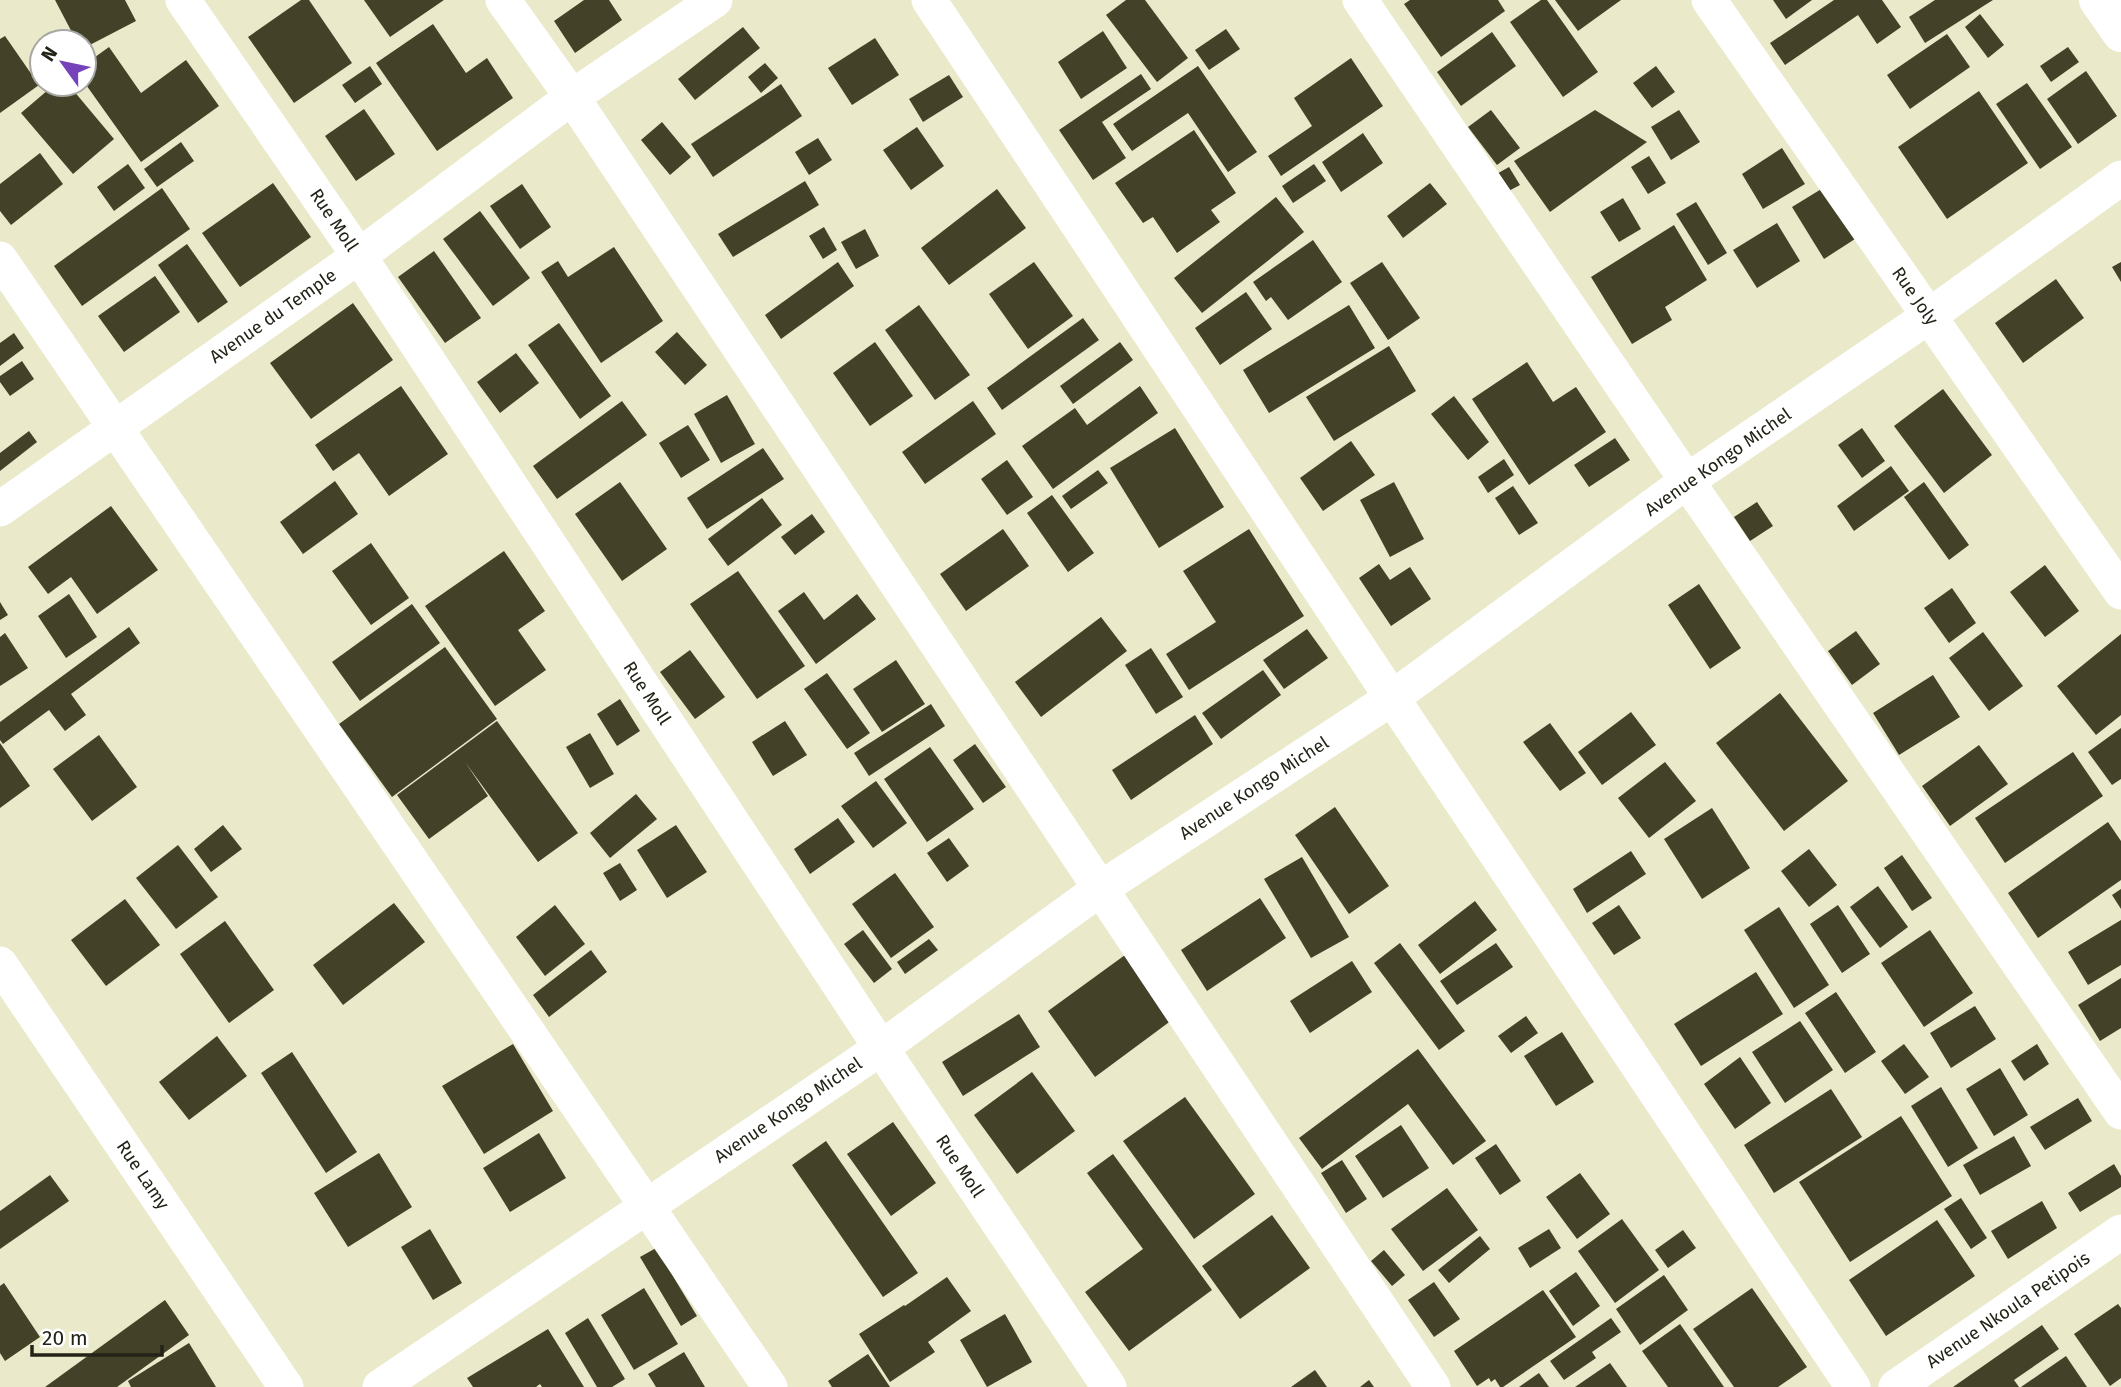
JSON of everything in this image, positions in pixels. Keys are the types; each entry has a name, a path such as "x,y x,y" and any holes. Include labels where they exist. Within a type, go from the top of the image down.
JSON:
{"street":[{"name":"Rue Moll","path":"183,0 359,256 881,1048 1109,1387"},
{"path":"503,0 572,97 1433,1387"},
{"name":"Avenue du Temple","path":"0,509 359,256 572,97 715,0"},
{"path":"929,0 1853,1387"},
{"path":"1360,0 2121,1112"},
{"name":"Rue Joly","path":"1709,0 2121,592"},
{"path":"2098,0 2121,33"},
{"name":"Avenue Kongo Michel","path":"380,1387 881,1048 1100,889 1392,698 1687,481 1929,316 2121,178"},
{"path":"0,260 770,1387"},
{"name":"Rue Lamy","path":"0,964 286,1387"},
{"name":"Avenue Nkoula Petipois","path":"1896,1387 2121,1233"}],"building":[{"path":"55,0 125,0 136,21 98,41 98,28 70,28"},
{"path":"301,0 309,0 352,63 294,103 248,37"},
{"path":"364,0 444,0 390,37"},
{"path":"584,0 609,0 622,20 575,53 554,21"},
{"path":"1126,0 1145,0 1188,58 1157,82 1106,15"},
{"path":"1410,0 1498,0 1505,11 1441,57 1404,4"},
{"path":"1541,0 1547,0 1598,72 1563,97 1510,22"},
{"path":"1555,0 1621,0 1578,31"},
{"path":"1773,0 1812,0 1786,19"},
{"path":"1834,0 1882,0 1901,27 1877,44 1858,15 1785,65 1770,43"},
{"path":"1935,0 1993,0 1925,43 1909,17"},
{"path":"1980,14 2004,45 1988,58 1965,27"},
{"path":"433,24 466,73 487,58 513,98 437,151 376,63"},
{"path":"743,27 760,48 695,100 678,79"},
{"path":"1226,29 1240,49 1209,70 1195,50"},
{"path":"1103,31 1127,68 1081,99 1058,62"},
{"path":"1492,32 1516,66 1461,106 1437,72"},
{"path":"1947,34 1970,67 1910,109 1887,75"},
{"path":"5,36 28,69 28,93 0,113 0,39"},
{"path":"875,38 899,75 852,105 828,68"},
{"path":"109,47 141,93 186,60 219,106 141,162 95,98 98,98 98,55"},
{"path":"2068,47 2079,62 2051,82 2040,66"},
{"path":"1351,58 1383,106 1281,176 1268,156 1312,126 1294,98"},
{"path":"765,63 778,78 761,93 748,77"},
{"path":"370,66 382,84 355,103 342,85"},
{"path":"1198,66 1257,152 1228,172 1188,113 1132,151 1113,124"},
{"path":"1656,66 1675,92 1652,108 1633,83"},
{"path":"2086,71 2117,116 2078,144 2047,99"},
{"path":"1141,74 1151,89 1102,122 1126,158 1093,180 1059,130"},
{"path":"949,75 963,97 923,122 909,99"},
{"path":"2027,83 2072,147 2040,169 1996,104"},
{"path":"781,84 802,116 713,177 691,144"},
{"path":"1979,91 2028,163 1947,219 1898,147"},
{"path":"39,98 80,98 114,139 73,174 21,113"},
{"path":"364,109 395,154 356,181 325,136"},
{"path":"1491,110 1520,148 1497,165 1468,127"},
{"path":"1595,110 1647,142 1550,212 1514,161"},
{"path":"1679,110 1700,142 1671,160 1651,127"},
{"path":"662,122 691,157 670,175 641,140"},
{"path":"917,127 944,166 911,190 883,150"},
{"path":"1194,130 1236,193 1211,210 1220,222 1177,253 1153,217 1143,223 1115,183"},
{"path":"1363,133 1383,163 1341,192 1322,162"},
{"path":"818,138 832,160 809,175 795,152"},
{"path":"181,142 194,161 157,187 144,169"},
{"path":"1782,148 1805,184 1763,209 1742,174"},
{"path":"40,153 63,184 11,225 0,211 0,184"},
{"path":"1649,156 1666,183 1648,194 1631,167"},
{"path":"128,164 145,188 114,211 97,187"},
{"path":"1314,164 1326,181 1293,203 1282,186"},
{"path":"1509,167 1520,185 1503,194 1493,176"},
{"path":"805,181 819,205 733,257 718,234"},
{"path":"273,183 311,237 240,287 202,233"},
{"path":"1430,183 1447,204 1403,238 1387,216"},
{"path":"522,184 551,227 520,249 490,206"},
{"path":"162,188 190,229 82,306 54,266"},
{"path":"1823,188 1855,239 1824,259 1792,207"},
{"path":"997,189 1026,228 949,285 921,248"},
{"path":"1276,197 1304,232 1202,313 1174,278"},
{"path":"1623,198 1641,229 1619,242 1600,212"},
{"path":"1696,202 1727,253 1708,265 1676,214"},
{"path":"480,211 530,278 493,306 443,239"},
{"path":"1777,223 1800,261 1757,288 1733,250"},
{"path":"1674,225 1707,280 1665,307 1672,320 1632,344 1591,277"},
{"path":"824,227 837,250 823,259 809,236"},
{"path":"865,229 879,256 856,269 841,242"},
{"path":"1313,240 1342,282 1288,320 1271,297 1266,301 1253,282"},
{"path":"187,244 228,302 198,323 158,265"},
{"path":"614,247 663,321 601,363 541,272 558,261 568,277"},
{"path":"434,251 481,318 445,343 398,277"},
{"path":"838,262 854,286 781,339 765,315"},
{"path":"1034,262 1073,316 1028,349 989,294"},
{"path":"1382,262 1420,318 1388,340 1350,283"},
{"path":"2121,262 2121,282 2112,267"},
{"path":"155,276 180,312 124,352 98,316"},
{"path":"2056,279 2084,318 2023,363 1995,323"},
{"path":"1246,292 1272,329 1220,365 1195,328"},
{"path":"353,303 393,360 311,419 270,363"},
{"path":"919,305 970,375 935,400 885,330"},
{"path":"1349,305 1375,348 1269,413 1243,370"},
{"path":"1083,318 1099,340 1002,410 987,388"},
{"path":"559,323 611,396 580,419 528,345"},
{"path":"677,332 707,365 685,385 655,352"},
{"path":"14,333 24,348 0,366 0,343"},
{"path":"875,342 913,396 870,426 833,373"},
{"path":"1120,342 1133,360 1073,404 1060,386"},
{"path":"1389,346 1416,391 1334,441 1306,397"},
{"path":"516,353 539,383 500,413 477,382"},
{"path":"22,361 34,379 10,396 0,382 0,376"},
{"path":"1527,362 1553,402 1576,387 1606,432 1529,485 1472,399"},
{"path":"401,386 448,454 389,496 359,453 333,471 315,445"},
{"path":"1140,386 1158,413 1053,489 1022,446 1075,408 1087,425"},
{"path":"1943,389 1992,455 1944,493 1894,426"},
{"path":"727,395 755,444 721,463 694,414"},
{"path":"1454,396 1489,442 1468,460 1431,414"},
{"path":"622,401 647,435 557,499 533,466"},
{"path":"973,401 996,434 925,484 902,452"},
{"path":"688,425 710,460 681,478 659,443"},
{"path":"1175,428 1224,507 1159,548 1110,468"},
{"path":"1862,428 1885,461 1862,478 1838,445"},
{"path":"29,431 37,442 0,471 0,453"},
{"path":"1615,438 1630,460 1589,487 1574,465"},
{"path":"1351,441 1375,475 1323,511 1300,478"},
{"path":"763,448 784,479 707,529 687,498"},
{"path":"1504,459 1514,475 1488,493 1478,477"},
{"path":"1007,460 1033,497 1007,515 981,479"},
{"path":"1891,466 1909,491 1854,531 1837,506"},
{"path":"1098,470 1108,483 1071,509 1062,496"},
{"path":"335,481 358,514 303,554 280,522"},
{"path":"620,482 667,549 622,581 575,514"},
{"path":"1394,482 1424,539 1390,557 1360,500"},
{"path":"1924,482 1969,545 1949,560 1904,497"},
{"path":"1513,486 1538,523 1519,535 1495,498"},
{"path":"1052,495 1094,553 1068,572 1027,513"},
{"path":"762,498 782,525 728,566 708,539"},
{"path":"1757,502 1773,526 1750,541 1734,517"},
{"path":"111,506 158,570 97,614 71,577 48,594 28,567"},
{"path":"812,514 825,532 795,555 781,537"},
{"path":"1003,529 1029,566 966,611 940,574"},
{"path":"1249,529 1304,616 1189,690 1166,654 1216,622 1183,571"},
{"path":"371,543 409,598 371,625 332,571"},
{"path":"504,551 545,611 518,630 546,670 495,706 425,606"},
{"path":"1379,564 1390,580 1410,567 1431,599 1391,626 1359,578"},
{"path":"2045,565 2079,611 2045,637 2010,592"},
{"path":"738,571 805,666 757,699 690,604"},
{"path":"1699,584 1741,648 1710,669 1668,605"},
{"path":"1952,588 1976,623 1949,643 1924,608"},
{"path":"804,592 824,620 857,594 876,619 816,664 778,611"},
{"path":"69,594 97,637 66,658 38,616"},
{"path":"0,602 8,615 0,620"},
{"path":"412,604 440,643 360,701 332,662"},
{"path":"1101,617 1127,651 1041,717 1015,682"},
{"path":"129,627 140,643 71,694 86,715 65,731 49,710 3,744 0,740 0,722"},
{"path":"1307,629 1328,658 1284,689 1263,660"},
{"path":"1856,631 1880,664 1852,685 1828,651"},
{"path":"1983,632 2023,686 1989,711 1949,658"},
{"path":"5,633 28,668 0,686 0,637"},
{"path":"2121,634 2121,715 2096,735 2057,686"},
{"path":"445,647 497,719 392,797 339,724"},
{"path":"1151,648 1183,697 1156,714 1125,665"},
{"path":"690,650 725,697 695,719 660,672"},
{"path":"896,660 925,704 882,732 853,689"},
{"path":"1263,670 1281,695 1221,739 1202,713"},
{"path":"827,673 870,733 847,749 804,689"},
{"path":"1933,675 1960,717 1899,755 1873,713"},
{"path":"1780,693 1848,781 1784,831 1716,743"},
{"path":"620,699 640,731 617,746 597,714"},
{"path":"931,704 945,726 869,776 854,753"},
{"path":"1631,712 1656,745 1602,785 1578,752"},
{"path":"1195,715 1213,744 1131,800 1112,770"},
{"path":"497,721 578,833 538,862 465,762 488,796 429,839 397,795"},
{"path":"785,721 807,755 773,776 752,742"},
{"path":"1550,723 1586,773 1560,791 1523,742"},
{"path":"2121,728 2121,779 2112,785 2088,752"},
{"path":"590,733 614,774 590,788 566,747"},
{"path":"99,735 137,787 92,821 53,769"},
{"path":"0,743 30,786 0,808"},
{"path":"975,744 1006,787 983,803 953,760"},
{"path":"1979,745 2008,784 1950,826 1922,786"},
{"path":"930,747 974,809 927,842 884,779"},
{"path":"2073,752 2103,796 2005,863 1975,818"},
{"path":"1665,762 1696,801 1649,838 1618,798"},
{"path":"876,781 907,823 873,848 841,806"},
{"path":"636,794 657,819 610,858 590,833"},
{"path":"1335,807 1389,886 1349,914 1295,835"},
{"path":"1712,808 1750,868 1702,899 1664,839"},
{"path":"838,818 855,842 810,874 794,849"},
{"path":"2108,822 2121,841 2121,880 2038,938 2008,893"},
{"path":"223,825 242,849 211,872 194,849"},
{"path":"676,825 707,872 667,898 637,850"},
{"path":"949,838 969,866 947,882 927,853"},
{"path":"178,845 218,897 176,929 136,878"},
{"path":"1809,849 1837,885 1809,907 1781,871"},
{"path":"1631,851 1646,874 1587,913 1573,889"},
{"path":"1902,855 1932,898 1912,911 1884,868"},
{"path":"1302,857 1349,937 1311,958 1264,879"},
{"path":"620,863 637,890 620,901 603,873"},
{"path":"895,873 934,927 891,958 852,904"},
{"path":"1878,886 1908,927 1880,948 1850,907"},
{"path":"2121,889 2121,909 2112,895"},
{"path":"1260,898 1286,938 1207,991 1181,950"},
{"path":"125,899 160,945 106,986 71,940"},
{"path":"1475,901 1497,930 1440,974 1418,945"},
{"path":"394,903 425,942 343,1005 313,965"},
{"path":"555,905 585,944 545,976 516,937"},
{"path":"1619,905 1641,938 1614,955 1592,923"},
{"path":"1838,905 1870,954 1842,973 1810,924"},
{"path":"1779,907 1829,985 1794,1008 1744,930"},
{"path":"2121,920 2121,965 2088,985 2068,952"},
{"path":"225,921 274,990 229,1023 180,954"},
{"path":"863,930 892,969 874,983 844,944"},
{"path":"1930,930 1973,993 1924,1027 1881,963"},
{"path":"929,939 938,950 905,974 897,962"},
{"path":"1400,943 1465,1031 1439,1050 1374,963"},
{"path":"1496,943 1513,967 1457,1005 1440,981"},
{"path":"591,950 607,972 549,1017 533,995"},
{"path":"1125,955 1172,1020 1095,1077 1048,1011"},
{"path":"1352,961 1372,992 1310,1033 1290,1001"},
{"path":"1756,972 1783,1014 1701,1066 1674,1024"},
{"path":"2121,978 2121,1028 2100,1041 2078,1005"},
{"path":"1836,992 1876,1052 1845,1073 1805,1013"},
{"path":"1975,1006 1996,1039 1951,1068 1930,1033"},
{"path":"1019,1014 1040,1047 963,1096 942,1062"},
{"path":"1526,1016 1538,1033 1511,1053 1498,1036"},
{"path":"1800,1021 1833,1070 1785,1103 1752,1052"},
{"path":"1562,1032 1594,1082 1556,1106 1524,1056"},
{"path":"217,1036 247,1076 189,1120 159,1082"},
{"path":"513,1044 553,1111 484,1154 442,1086"},
{"path":"1904,1044 1929,1077 1905,1094 1881,1061"},
{"path":"2037,1044 2049,1064 2024,1081 2011,1061"},
{"path":"1418,1049 1486,1141 1453,1165 1408,1104 1322,1169 1299,1138"},
{"path":"292,1052 357,1152 326,1173 261,1073"},
{"path":"1740,1057 1771,1103 1735,1129 1704,1084"},
{"path":"2000,1068 2028,1115 1994,1136 1966,1089"},
{"path":"1032,1072 1075,1131 1017,1174 974,1115"},
{"path":"1941,1087 1978,1148 1948,1167 1911,1106"},
{"path":"1831,1089 1862,1137 1774,1193 1744,1145"},
{"path":"1185,1097 1255,1194 1194,1239 1123,1141"},
{"path":"2078,1098 2092,1121 2045,1150 2030,1127"},
{"path":"1901,1116 1952,1196 1850,1262 1799,1182"},
{"path":"893,1122 936,1183 891,1216 847,1154"},
{"path":"1401,1125 1429,1168 1383,1198 1355,1156"},
{"path":"539,1133 566,1178 510,1212 483,1168"},
{"path":"2014,1136 2031,1166 1980,1195 1963,1165"},
{"path":"826,1141 918,1273 883,1297 792,1165"},
{"path":"1496,1144 1521,1181 1500,1195 1475,1158"},
{"path":"379,1153 412,1207 348,1247 314,1193"},
{"path":"1113,1154 1212,1290 1129,1351 1085,1292 1143,1249 1087,1173"},
{"path":"1342,1160 1367,1199 1346,1213 1321,1173"},
{"path":"2114,1164 2121,1176 2121,1187 2080,1212 2068,1193"},
{"path":"1580,1173 1610,1214 1577,1239 1546,1197"},
{"path":"50,1175 69,1201 0,1249 0,1211"},
{"path":"1447,1188 1478,1230 1423,1271 1391,1229"},
{"path":"1961,1198 1987,1238 1971,1249 1944,1209"},
{"path":"2042,1201 2057,1228 2008,1259 1991,1231"},
{"path":"1272,1215 1310,1268 1240,1319 1202,1266"},
{"path":"1622,1219 1659,1270 1615,1303 1578,1251"},
{"path":"1937,1220 1975,1276 1886,1336 1849,1280"},
{"path":"430,1229 462,1283 433,1300 401,1247"},
{"path":"1549,1229 1561,1248 1530,1268 1518,1248"},
{"path":"1683,1230 1696,1248 1668,1268 1655,1250"},
{"path":"1480,1236 1490,1249 1449,1283 1438,1270"},
{"path":"656,1248 697,1316 681,1326 640,1257"},
{"path":"1384,1250 1405,1275 1392,1286 1371,1261"},
{"path":"1576,1272 1600,1306 1573,1326 1549,1291"},
{"path":"1664,1275 1688,1310 1640,1345 1616,1309"},
{"path":"947,1277 971,1311 928,1342 935,1352 890,1382 859,1334"},
{"path":"1434,1282 1460,1319 1434,1337 1408,1300"},
{"path":"4,1283 40,1337 5,1361 0,1353 0,1286"},
{"path":"644,1288 678,1344 634,1370 601,1315"},
{"path":"1752,1288 1807,1367 1778,1387 1734,1387 1693,1329"},
{"path":"1543,1290 1576,1337 1503,1387 1500,1387 1495,1379 1491,1382 1489,1378 1477,1386 1454,1351"},
{"path":"165,1300 189,1335 117,1387 45,1387"},
{"path":"2118,1304 2121,1308 2121,1378 2110,1386 2074,1334"},
{"path":"1005,1314 1032,1362 987,1387 960,1340"},
{"path":"588,1318 625,1379 612,1387 597,1387 565,1333"},
{"path":"1611,1318 1621,1332 1592,1352 1596,1358 1564,1380 1550,1361"},
{"path":"1680,1324 1724,1387 1668,1387 1642,1351"},
{"path":"2042,1325 2059,1349 2014,1380 2019,1387 1953,1387"},
{"path":"548,1329 584,1387 542,1387 540,1384 536,1387 473,1387 467,1378"},
{"path":"189,1343 216,1387 131,1387 128,1381"},
{"path":"684,1352 705,1387 656,1387 648,1374"},
{"path":"868,1354 890,1387 832,1387 828,1381"},
{"path":"2066,1356 2087,1387 2021,1387"},
{"path":"1610,1363 1627,1387 1575,1387"},
{"path":"1315,1370 1327,1387 1291,1387"},
{"path":"1539,1373 1549,1387 1519,1387"},
{"path":"1369,1380 1374,1387 1360,1387"}]}
